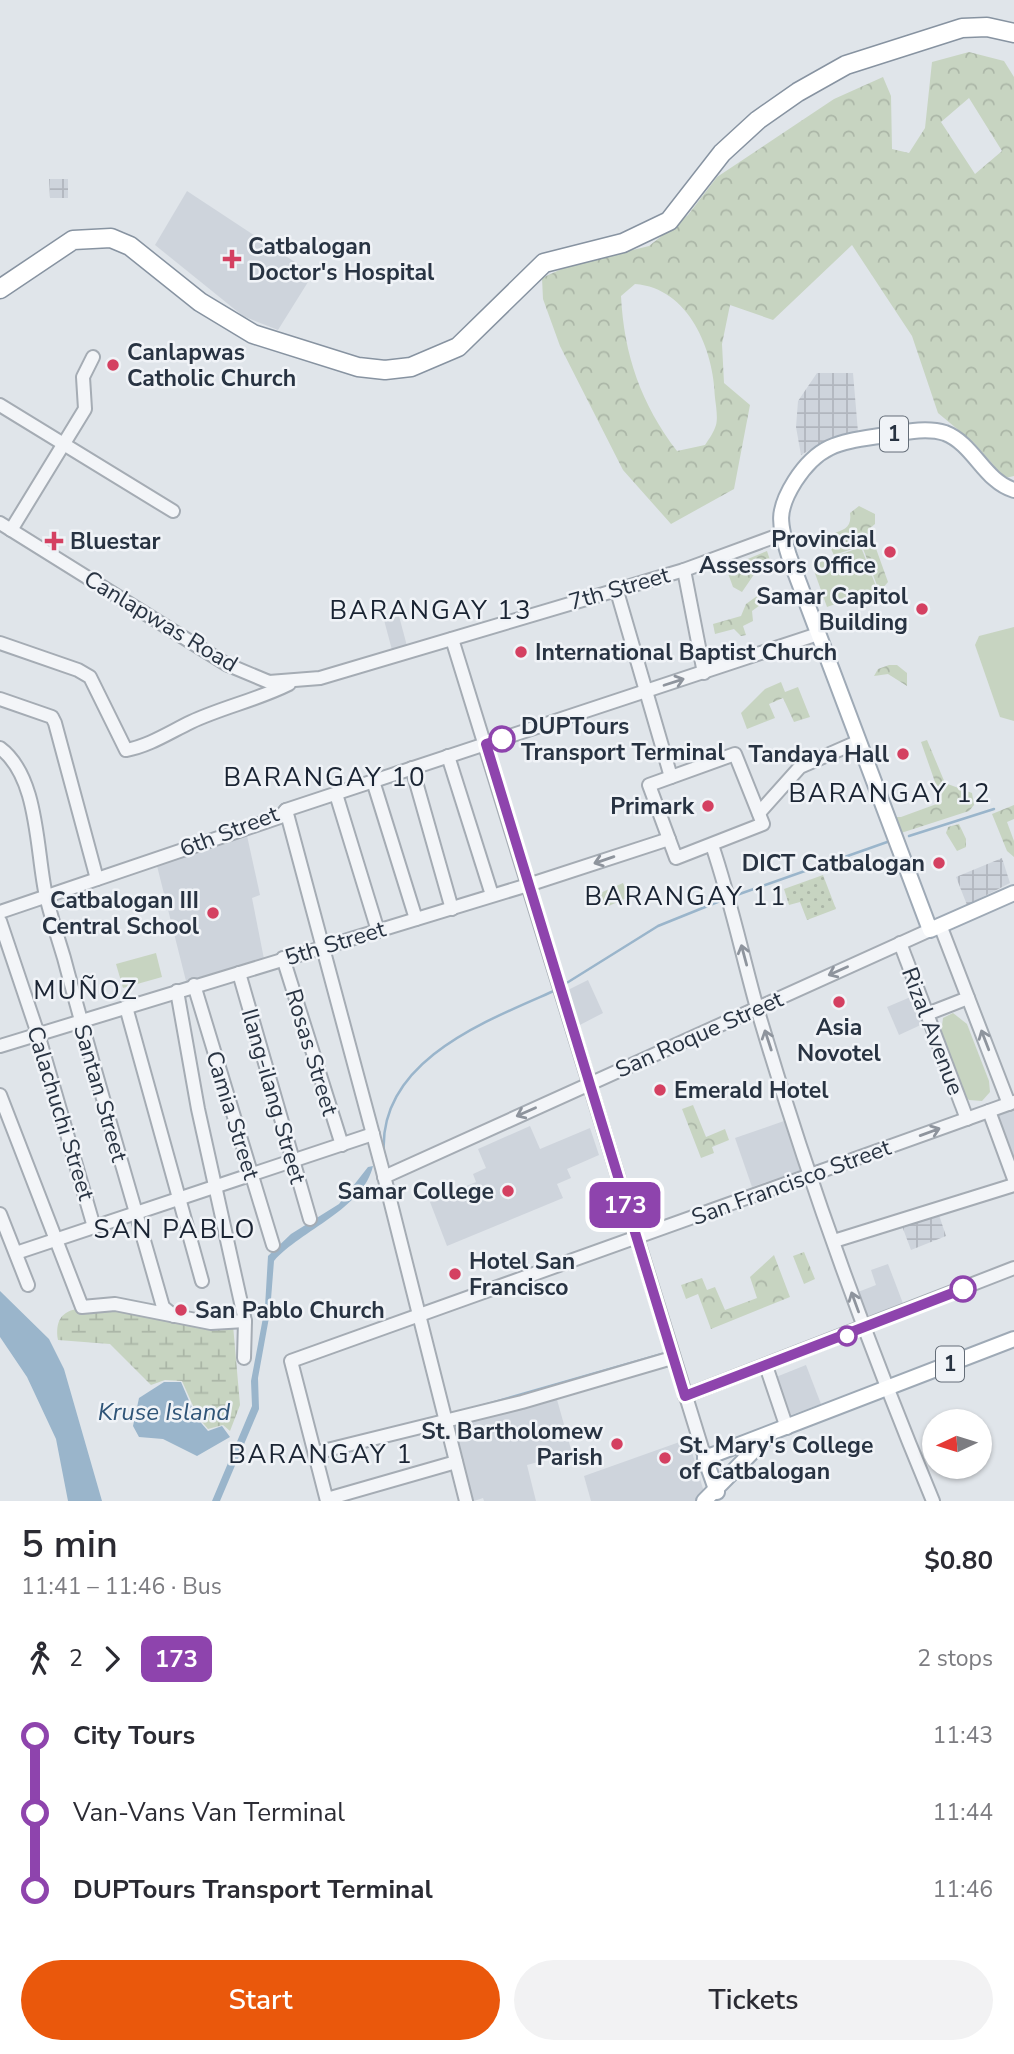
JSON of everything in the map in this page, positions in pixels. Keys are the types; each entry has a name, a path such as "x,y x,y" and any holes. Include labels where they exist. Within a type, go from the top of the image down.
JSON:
{"highway":[{"path":"0,289 73,240 111,239 130,246 200,302 253,334 358,367 385,370 411,368 458,346 544,263 623,243 669,222 722,153 749,128 797,92 846,65 962,28 987,27 1014,33"}],"main road":[{"name":"1","path":"935,927 891,829 857,742 782,534 781,505 803,466 825,449 848,441 922,431 944,433 964,445 981,467 1005,488 1014,491"},
{"name":"San Roque Street","path":"935,927 1014,893"},
{"name":"1","path":"710,1496 705,1458 1014,1339"},
{"name":"1","path":"710,1496 768,1435"}],"street":[{"path":"5,526 63,445 85,409 83,377 93,357"},
{"path":"0,405 173,510"},
{"name":"Canlapwas Road","path":"5,526 226,664 269,682 292,682"},
{"name":"7th Street","path":"292,682 320,678 684,570 782,534"},
{"path":"684,570 704,673"},
{"path":"617,588 671,777"},
{"name":"6th Street","path":"0,912 280,817 286,810 818,634"},
{"path":"452,639 705,1458"},
{"path":"0,643 90,677 126,750 139,747 194,721 259,699 292,682"},
{"path":"0,699 52,717 97,879"},
{"path":"759,813 800,767 857,742"},
{"name":"Santan Street","path":"0,748 15,759 23,779 36,830 46,896 79,1021 163,1307 174,1316"},
{"path":"735,754 759,813 763,824 676,858 649,785 735,754"},
{"path":"448,756 492,895"},
{"path":"412,768 452,909"},
{"path":"373,781 416,919"},
{"path":"336,794 377,930"},
{"path":"286,810 382,1167 466,1501"},
{"name":"5th Street","path":"0,1046 283,958 528,886 669,839"},
{"path":"712,845 757,1008 811,1175 886,1389 933,1501"},
{"name":"Calachuchi Street","path":"0,921 38,1034 94,1227"},
{"name":"San Roque Street","path":"382,1167 588,1084 935,927"},
{"name":"Rizal Avenue","path":"935,927 1012,1103"},
{"name":"Rizal Avenue","path":"900,943 967,1119"},
{"name":"Rosas Street","path":"283,958 342,1145"},
{"name":"Ilang-ilang Street","path":"239,973 310,1219"},
{"name":"Camia Street","path":"194,985 273,1245"},
{"path":"177,991 198,1109 245,1321 244,1357"},
{"path":"927,1014 968,998"},
{"path":"126,1007 202,1281"},
{"path":"0,1096 82,1307 115,1304 211,1323 245,1321"},
{"name":"San Francisco Street","path":"314,1453 291,1361 419,1312 1012,1103"},
{"name":"Rizal Avenue","path":"989,1111 1014,1179"},
{"path":"16,1253 373,1135"},
{"path":"834,1241 1014,1185"},
{"path":"0,1213 29,1285"},
{"path":"685,1396 865,1329 1014,1268"},
{"path":"456,1462 327,1500 314,1453 446,1421 673,1358"},
{"path":"766,1366 788,1428"}],"shaded area":[{"path":"49,179 68,179 68,198 50,198"},
{"name":"Catbalogan Doctor's Hospital","path":"187,191 313,274 278,330 243,316 155,245"},
{"path":"817,373 853,373 858,432 827,440 801,455 796,427 798,401"},
{"path":"399,616 407,646 392,650 384,620"},
{"name":"Catbalogan III Central School","path":"246,831 260,895 252,898 264,959 186,981 156,862"},
{"path":"1002,858 1010,883 967,905 956,877"},
{"path":"588,980 603,1013 574,1028 564,992"},
{"path":"913,996 925,1023 899,1035 887,1007"},
{"path":"1014,1106 1014,1169 994,1114"},
{"path":"784,1121 801,1170 752,1187 735,1138"},
{"name":"Samar College","path":"530,1126 540,1149 590,1128 599,1155 567,1169 571,1178 557,1184 563,1198 447,1246 430,1202 476,1182 473,1174 486,1168 478,1149"},
{"path":"938,1212 946,1236 911,1250 902,1226"},
{"path":"888,1264 904,1306 868,1320 858,1292 876,1285 871,1270"},
{"path":"806,1365 821,1404 791,1415 776,1377"},
{"path":"556,1396 572,1453 527,1465 536,1501 484,1501 483,1498 474,1501 452,1426"},
{"name":"St. Mary's College of Catbalogan","path":"688,1439 704,1492 700,1501 591,1501 584,1476"}],"green space":[{"path":"969,52 1004,61 1014,77 1014,476 1005,478 974,443 938,413 912,336 852,245 773,320 730,305 722,344 724,383 750,405 734,489 671,524 623,470 560,346 543,299 542,278 568,266 649,246 688,215 717,177 834,99 883,77 891,96 892,149 909,153 925,128 932,62","holes":["969,98 1002,151 975,174 941,122","635,284 654,288 670,297 684,309 703,342 710,360 717,415 715,428 705,445 677,451 644,397 626,338 621,296"]},
{"path":"859,506 875,514 875,524 869,529 888,582 882,589 878,588 862,546 834,555 829,545 831,534 846,528 850,522 850,513"},
{"path":"861,547 877,589 827,607 812,565"},
{"path":"767,551 772,566 755,573 742,592 733,587 726,568"},
{"path":"764,591 767,600 752,611 753,621 743,626 746,635 741,636 734,629 715,634 713,624 741,616 746,604"},
{"path":"1014,627 1014,721 1000,717 975,645 979,636"},
{"path":"897,665 907,673 907,686 888,674 874,676 878,669"},
{"path":"781,682 785,692 798,687 810,717 794,722 783,698 769,704 775,718 747,729 741,713 765,689"},
{"path":"927,740 945,783 972,793 974,805 969,811 898,834 893,817 901,817 942,802 921,742"},
{"path":"1014,805 1014,819 1007,822 1014,841 1014,857 1007,851 992,814"},
{"path":"959,824 966,839 966,847 957,851 946,833 948,827"},
{"path":"823,875 836,909 807,920 800,902 789,905 784,889"},
{"path":"623,883 629,897 604,908 598,894"},
{"path":"156,953 162,977 123,988 116,964"},
{"path":"953,1013 967,1024 989,1081 990,1092 982,1101 969,1100 965,1096 941,1034 943,1018"},
{"path":"693,1105 706,1137 725,1129 729,1140 712,1147 714,1153 701,1158 682,1109"},
{"path":"804,1252 815,1279 804,1284 793,1256"},
{"path":"774,1255 790,1297 711,1329 698,1294 686,1299 681,1285 702,1278 707,1290 715,1287 725,1310 757,1298 750,1277"},
{"path":"115,1307 233,1325 240,1405 230,1431 223,1425 208,1429 198,1417 182,1381 165,1380 151,1385 110,1344 58,1340 60,1319 66,1313 83,1308"}],"water":[{"path":"373,1166 357,1195 274,1261 270,1312 258,1378 259,1409 220,1501 212,1501 252,1406 251,1381 265,1307 268,1256 291,1234 339,1204 368,1167"},
{"path":"0,1291 49,1339 64,1369 102,1501 68,1501 56,1439 27,1377 0,1337"},
{"name":"Kruse Island","path":"164,1382 181,1382 196,1417 208,1431 222,1426 230,1437 197,1456 163,1439 139,1437 133,1426 139,1398"}],"waterway":[{"path":"909,836 994,809"},
{"path":"731,897 890,841"},
{"path":"565,984 658,926 725,899"},
{"path":"384,1154 387,1122 398,1093 417,1069 469,1031 556,990"},
{"path":"477,1407 662,1354"}],"bus line":[{"name":"173","path":"502,739 486,744 685,1396 865,1329 963,1289"}],"place":[{"name":"Catbalogan Doctor's Hospital","path":"232,259"},
{"name":"Canlapwas Catholic Church","path":"113,365"},
{"name":"Bluestar","path":"54,541"},
{"name":"Provincial Assessors Office","path":"890,552"},
{"name":"Samar Capitol Building","path":"922,609"},
{"name":"International Baptist Church","path":"521,652"},
{"name":"DUPTours Transport Terminal","path":"502,739"},
{"name":"Tandaya Hall","path":"903,754"},
{"name":"Primark","path":"708,806"},
{"name":"DICT Catbalogan","path":"939,863"},
{"name":"Catbalogan III Central School","path":"213,913"},
{"name":"Asia Novotel","path":"839,1002"},
{"name":"Emerald Hotel","path":"660,1090"},
{"name":"Samar College","path":"508,1191"},
{"name":"Hotel San Francisco","path":"455,1274"},
{"name":"San Pablo Church","path":"181,1310"},
{"name":"St. Bartholomew Parish","path":"617,1444"},
{"name":"St. Mary's College of Catbalogan","path":"665,1458"}],"district":[{"name":"BARANGAY 13","path":"431,610"},
{"name":"BARANGAY 10","path":"325,777"},
{"name":"BARANGAY 12","path":"890,793"},
{"name":"BARANGAY 11","path":"686,896"},
{"name":"MUÑOZ","path":"86,990"},
{"name":"SAN PABLO","path":"175,1229"},
{"name":"BARANGAY 1","path":"321,1454"}]}
